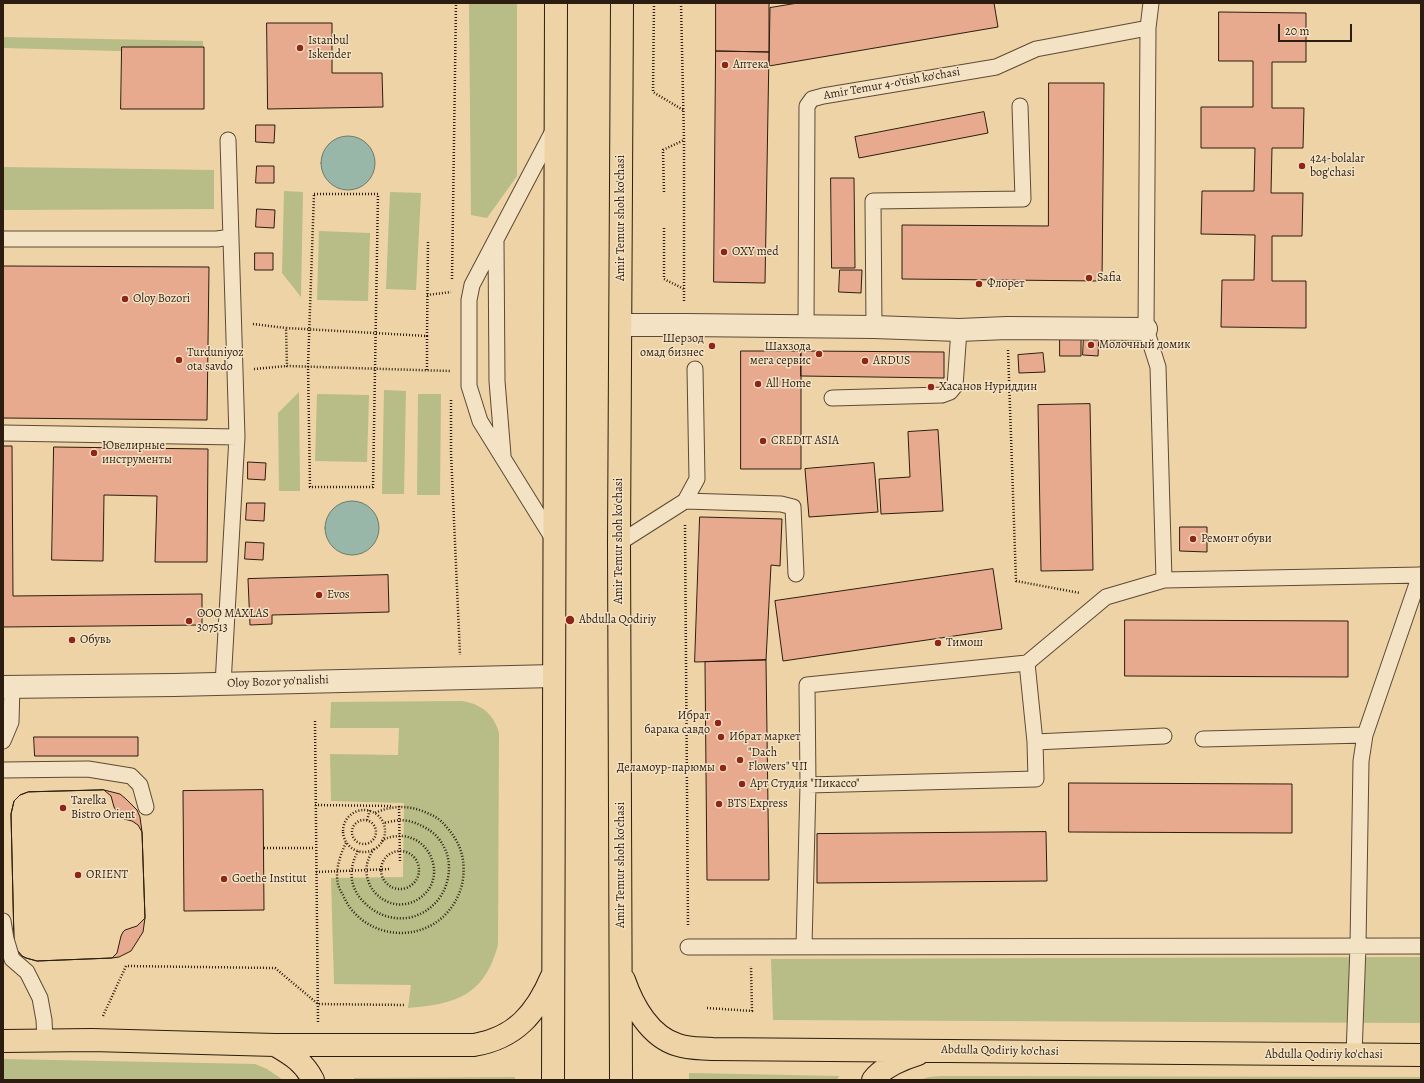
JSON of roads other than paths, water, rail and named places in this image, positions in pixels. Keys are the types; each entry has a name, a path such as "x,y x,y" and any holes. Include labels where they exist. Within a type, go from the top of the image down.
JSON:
{"main road":[{"path":"553,1080 556,3"},
{"name":"Amir Temur shoh ko'chasi","path":"621,1080 619,543 622,3"},
{"path":"3,1041 92,1040 275,1045 474,1045 498,1039 510,1032 532,1012 548,985 554,969"},
{"name":"Abdulla Qodiriy ko'chasi","path":"621,970 631,995 648,1025 662,1037 678,1045 712,1050 1421,1055"},
{"path":"275,1045 293,1055 308,1069 313,1080"},
{"path":"873,1080 888,1067 901,1060 930,1051"}],"street":[{"path":"621,325 874,327 959,330 1007,328 1146,329"},
{"name":"Oloy Bozor yo'nalishi","path":"7,687 223,684 554,676"}],"lane":[{"path":"1150,3 1148,28 1146,329 1158,367 1164,580"},
{"name":"Amir Temur 4-o'tish ko'chasi","path":"806,327 807,106 812,99 996,66 1036,49 1148,28"},
{"path":"874,327 872,201 1023,199 1020,106"},
{"path":"555,543 480,421 469,386 469,300 472,285 556,125"},
{"path":"223,684 237,437 228,140"},
{"path":"3,238 217,239 231,237"},
{"path":"496,238 497,381 503,459"},
{"path":"832,398 942,395 950,392 955,386 959,330"},
{"path":"619,543 685,501 697,480 694,369"},
{"path":"3,434 237,437"},
{"path":"685,501 781,504 793,507 796,574"},
{"path":"804,946 808,785 807,685 1027,663 1106,598 1164,580 1420,575 1365,735 1362,761 1354,1055"},
{"path":"808,785 1036,779 1035,742 1027,663"},
{"path":"3,741 11,722 7,687"},
{"path":"1203,739 1365,735"},
{"path":"1035,742 1164,736"},
{"path":"3,770 88,769 131,776 140,785 146,807"},
{"path":"3,921 6,939 12,959 27,972 40,998 44,1020 45,1040"},
{"path":"688,947 1421,946"}],"place":[{"name":"Istanbul Iskender","path":"300,48"},
{"name":"Аптека","path":"725,65"},
{"name":"424-bolalar bog'chasi","path":"1302,166"},
{"name":"OXY med","path":"724,252"},
{"name":"Safia","path":"1089,278"},
{"name":"Флорет","path":"979,284"},
{"name":"Oloy Bozori","path":"125,299"},
{"name":"Молочный домик","path":"1091,345"},
{"name":"Шерзод омад бизнес","path":"712,346"},
{"name":"Шахзода мега сервис","path":"819,354"},
{"name":"Turduniyoz ota savdo","path":"179,360"},
{"name":"ARDUS","path":"865,361"},
{"name":"All Home","path":"758,384"},
{"name":"Хасанов Нуриддин","path":"931,387"},
{"name":"CREDIT ASIA","path":"763,441"},
{"name":"Ювелирные инструменты","path":"94,453"},
{"name":"Ремонт обуви","path":"1193,539"},
{"name":"Evos","path":"319,595"},
{"name":"Abdulla Qodiriy","path":"570,620"},
{"name":"OOO MAXLAS 307513","path":"189,621"},
{"name":"Обувь","path":"72,640"},
{"name":"Тимош","path":"938,643"},
{"name":"Ибрат барака савдо","path":"718,723"},
{"name":"Ибрат маркет","path":"721,737"},
{"name":"\"Dach Flowers\" ЧП","path":"740,760"},
{"name":"Деламоур-парюмы","path":"723,768"},
{"name":"Арт Студия \"Пикассо\"","path":"742,784"},
{"name":"BTS Express","path":"719,804"},
{"name":"Tarelka Bistro Orient","path":"63,808"},
{"name":"ORIENT","path":"78,875"},
{"name":"Goethe Institut","path":"224,879"}]}
